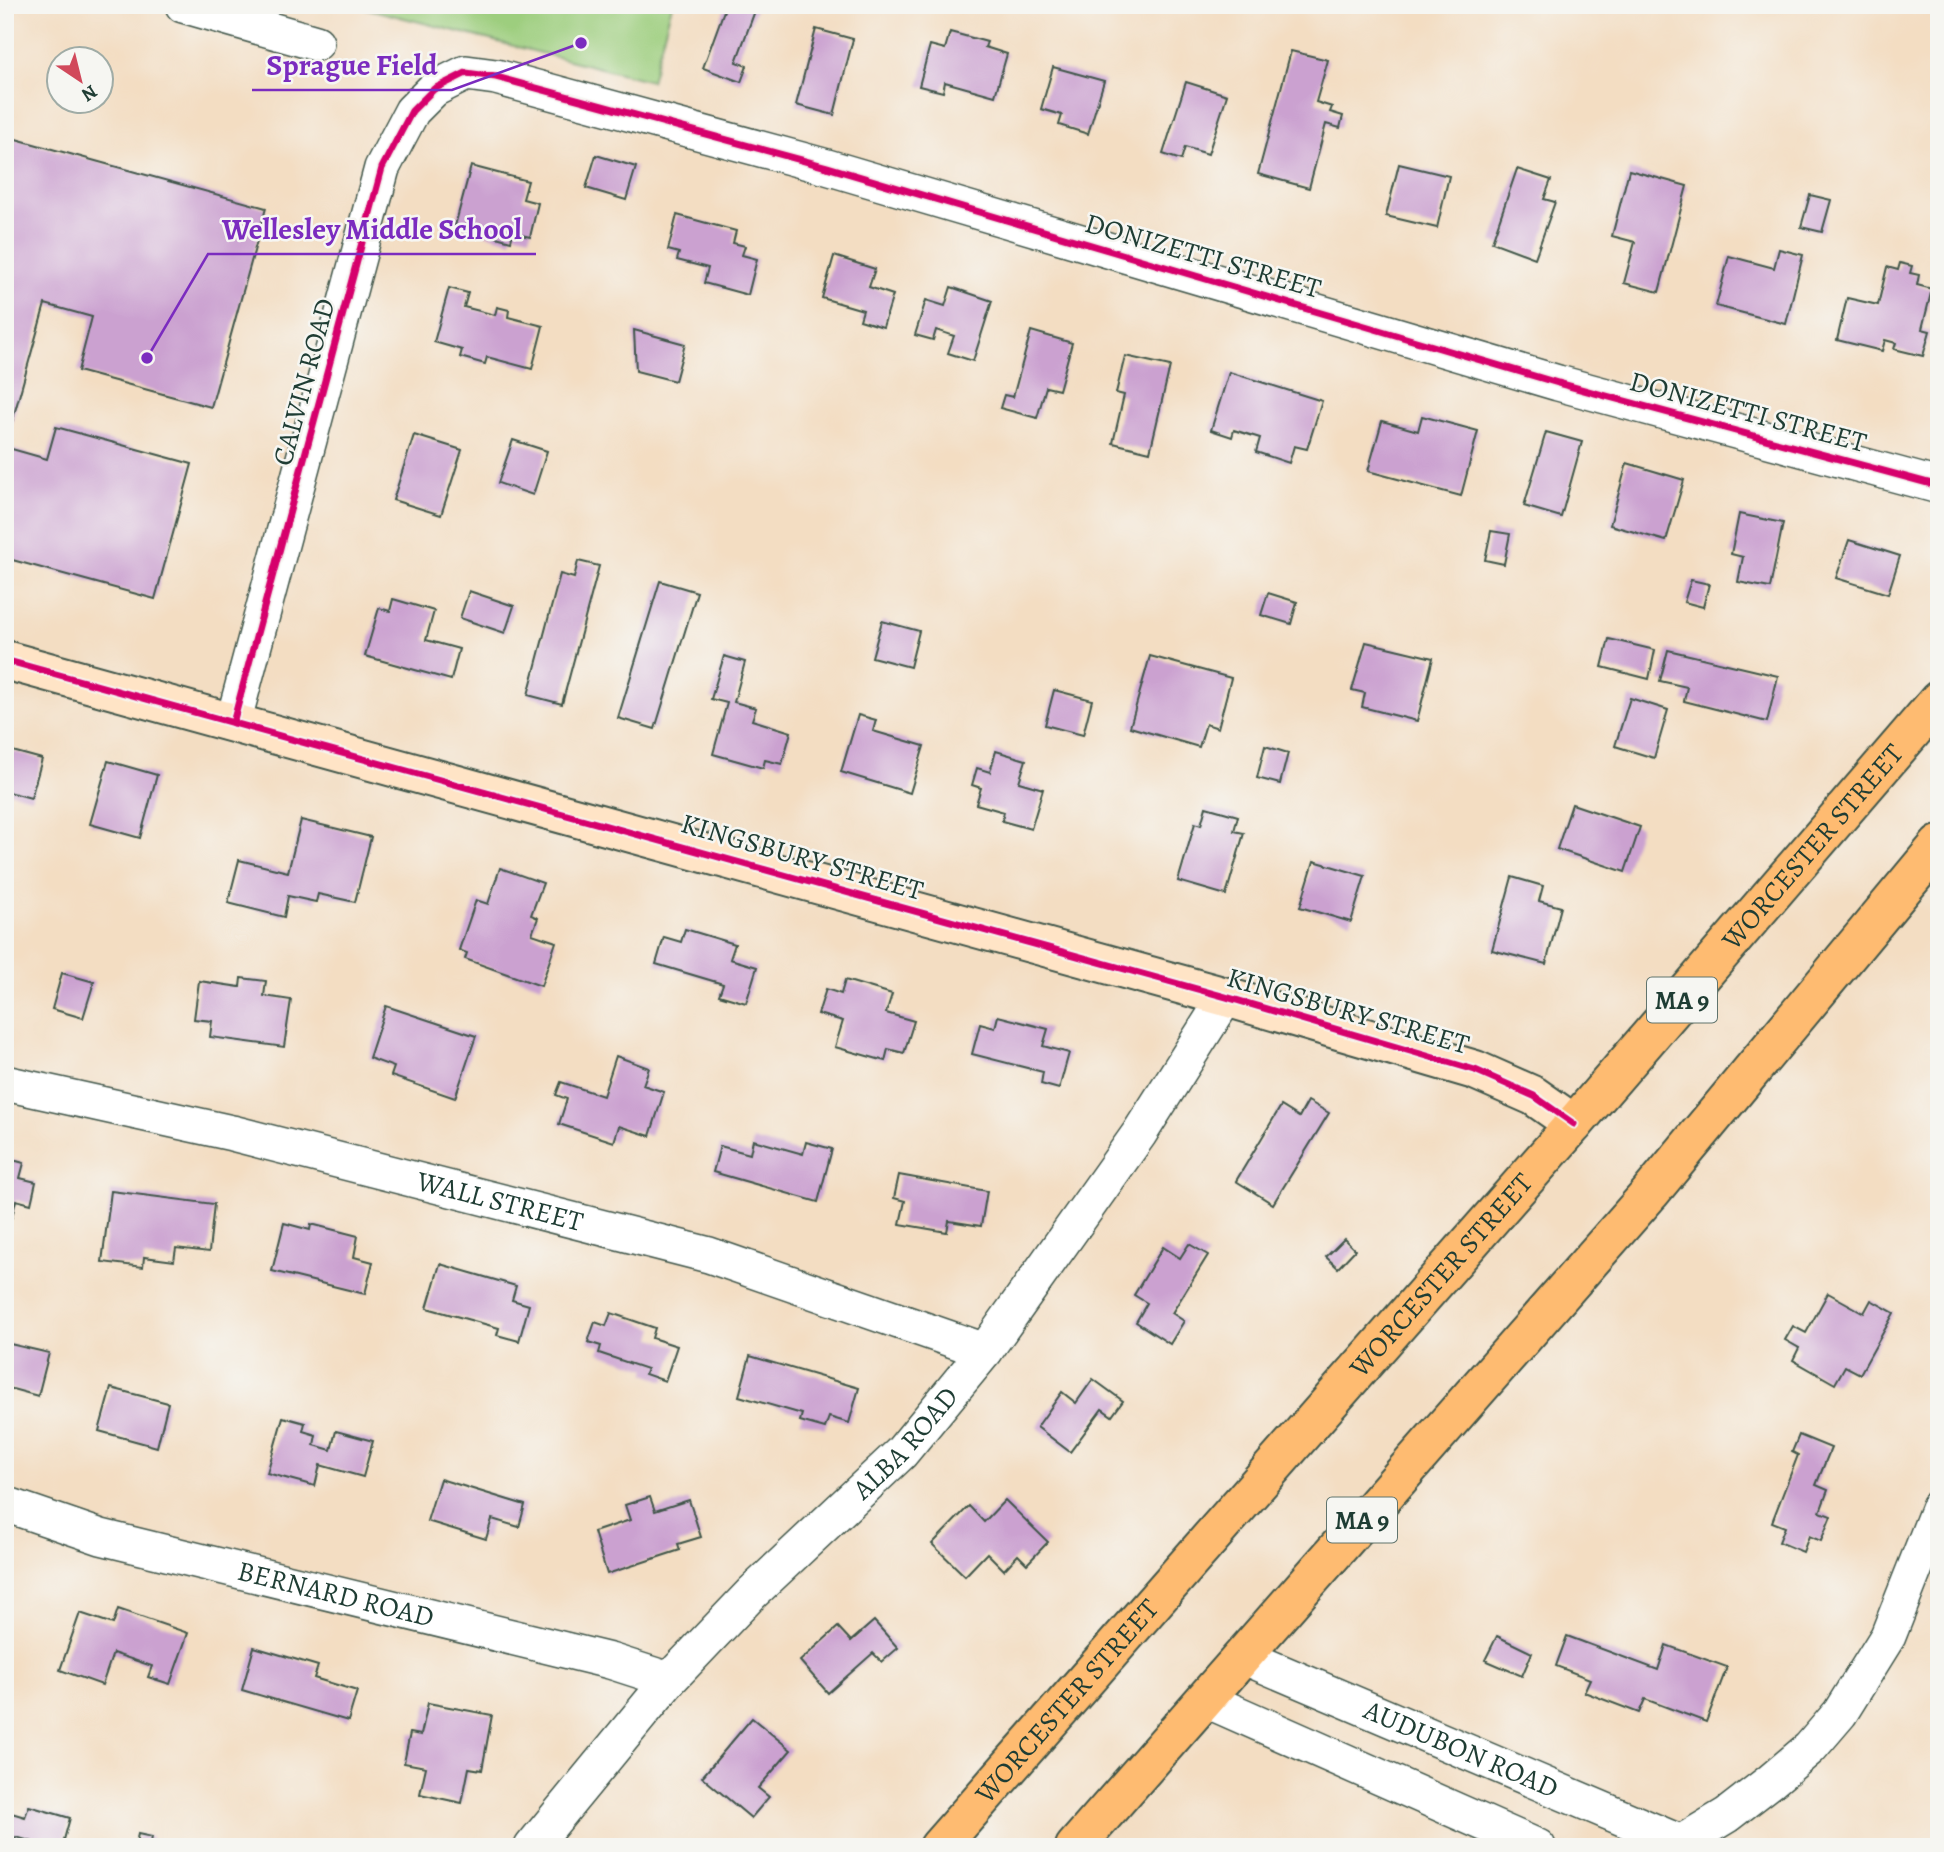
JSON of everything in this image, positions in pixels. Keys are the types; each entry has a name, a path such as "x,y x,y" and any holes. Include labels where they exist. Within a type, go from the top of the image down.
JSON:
{"highway":[{"name":"WORCESTER STREET","path":"945,1843 1574,1124 1939,699"},
{"name":"MA 9","path":"1075,1847 1650,1193 1939,845"}],"main road":[{"name":"KINGSBURY STREET","path":"5,660 1226,997 1490,1075 1534,1096 1574,1124"}],"street":[{"path":"183,5 316,43"},
{"name":"DONIZETTI STREET","path":"456,78 466,73 496,77 814,164 1558,383 1939,486"},
{"name":"CALVIN ROAD","path":"233,723 382,168 412,111 434,89 456,78"},
{"name":"ALBA ROAD","path":"532,1847 669,1680 752,1593 901,1453 985,1350 1139,1134 1226,997"},
{"name":"WALL STREET","path":"5,1083 232,1133 709,1255 985,1350"},
{"name":"BERNARD ROAD","path":"5,1504 101,1537 610,1661 669,1680"},
{"name":"AUDUBON ROAD","path":"1242,1656 1676,1844 1727,1815 1771,1781 1810,1748 1840,1713 1888,1636 1939,1507"},
{"name":"AUDUBON ROAD","path":"1204,1699 1538,1847"}],"green space":[{"path":"353,5 672,5 651,81"}],"building":[{"path":"726,5 756,8 736,62 747,66 741,82 703,68"},
{"path":"816,29 853,39 834,115 796,105"},
{"path":"950,32 987,42 985,47 1007,54 995,96 945,82 943,92 919,86 930,45 945,49"},
{"path":"1291,51 1328,60 1316,102 1332,107 1330,112 1343,116 1340,128 1326,124 1309,188 1258,174"},
{"path":"1053,67 1104,81 1088,134 1059,125 1062,115 1041,109"},
{"path":"1186,82 1227,95 1208,154 1185,147 1181,160 1163,154"},
{"path":"5,136 266,208 211,407 78,371 92,317 45,304 5,447"},
{"path":"596,155 636,167 626,200 586,188"},
{"path":"1399,164 1449,176 1437,228 1386,216"},
{"path":"471,166 528,181 523,199 538,203 530,237 513,233 511,241 455,226"},
{"path":"1517,169 1551,180 1544,199 1555,202 1535,258 1492,242"},
{"path":"1629,170 1687,186 1659,292 1624,283 1635,242 1612,236"},
{"path":"1810,195 1831,200 1822,232 1801,227"},
{"path":"677,215 736,231 733,243 745,246 742,255 757,259 748,295 704,283 708,268 677,260 679,253 668,250"},
{"path":"1779,249 1803,255 1786,324 1716,306 1729,256 1774,268"},
{"path":"834,256 875,269 869,287 893,295 883,327 860,320 863,310 822,298"},
{"path":"1900,263 1912,266 1910,273 1919,275 1917,285 1932,289 1922,329 1930,331 1923,356 1894,349 1896,343 1885,340 1882,351 1837,340 1847,298 1878,305 1887,267 1898,270"},
{"path":"951,287 992,301 973,361 948,353 954,336 936,330 933,340 915,335 926,300 945,306"},
{"path":"449,288 468,293 464,307 495,315 497,307 509,310 508,317 543,326 532,369 487,357 485,364 460,357 462,350 434,342"},
{"path":"634,330 685,344 675,381 636,371"},
{"path":"1031,331 1072,343 1059,390 1046,387 1037,418 1000,408 1004,395 1013,397"},
{"path":"1125,356 1170,366 1150,452 1113,443 1124,395 1116,393"},
{"path":"1229,372 1322,401 1307,449 1294,446 1289,463 1256,452 1260,438 1234,430 1232,437 1211,430"},
{"path":"1422,416 1478,431 1461,496 1368,471 1382,421 1418,431"},
{"path":"56,427 192,464 155,599 5,558 5,447 47,459"},
{"path":"1546,432 1582,442 1561,517 1524,506"},
{"path":"414,435 462,450 441,515 393,500"},
{"path":"513,440 547,451 533,495 498,483"},
{"path":"1627,463 1684,480 1666,541 1610,525"},
{"path":"1739,514 1783,523 1770,588 1738,582 1743,557 1731,554"},
{"path":"1491,531 1510,534 1504,564 1485,560"},
{"path":"1849,540 1900,556 1888,594 1836,578"},
{"path":"578,561 599,566 562,704 528,695 560,574 574,578"},
{"path":"1691,580 1709,584 1703,607 1684,602"},
{"path":"660,581 697,592 655,729 618,718"},
{"path":"469,591 514,606 505,633 460,618"},
{"path":"1268,593 1297,602 1291,624 1261,615"},
{"path":"393,599 434,611 426,640 459,649 451,680 365,656 379,608 390,611"},
{"path":"882,621 919,631 910,667 872,657"},
{"path":"1609,639 1655,650 1649,679 1602,667"},
{"path":"1366,642 1433,658 1417,721 1362,707 1365,693 1352,690"},
{"path":"1668,650 1778,676 1767,722 1684,701 1687,687 1660,681"},
{"path":"724,656 745,662 734,702 756,708 752,720 791,732 782,764 765,760 763,768 713,754 727,703 711,699"},
{"path":"1150,656 1231,678 1218,728 1206,724 1199,747 1130,727"},
{"path":"1054,690 1092,700 1083,735 1045,725"},
{"path":"1630,698 1668,710 1654,758 1615,746"},
{"path":"858,715 876,720 873,731 924,746 910,793 841,772"},
{"path":"1265,746 1288,753 1280,784 1257,778"},
{"path":"5,749 42,759 31,798 5,791"},
{"path":"996,751 1026,760 1019,782 1043,789 1031,829 1002,821 1004,812 976,804 981,788 972,785 977,768 990,772"},
{"path":"108,761 157,775 140,838 90,824"},
{"path":"1572,804 1640,827 1625,872 1557,849"},
{"path":"1206,807 1238,816 1234,831 1244,833 1226,895 1178,881 1195,823 1201,825"},
{"path":"301,820 371,837 355,902 318,894 316,902 288,896 284,917 228,903 239,860 288,872"},
{"path":"1314,861 1365,876 1351,922 1300,907"},
{"path":"500,868 543,883 531,915 538,918 532,934 556,942 541,986 465,959 467,953 459,950 476,900 488,904"},
{"path":"1512,877 1543,886 1539,901 1561,907 1546,964 1492,950"},
{"path":"685,929 735,944 730,959 757,967 746,1003 719,995 723,984 656,964 664,937 681,942"},
{"path":"62,973 94,982 83,1018 52,1009"},
{"path":"241,978 266,981 264,996 291,1000 284,1047 210,1037 212,1021 194,1019 199,981 240,987"},
{"path":"845,980 892,994 886,1013 914,1021 904,1053 888,1049 885,1061 835,1047 843,1021 818,1014 826,989 841,994"},
{"path":"386,1006 476,1036 455,1098 391,1076 394,1067 369,1058"},
{"path":"998,1016 1048,1029 1043,1046 1069,1053 1059,1089 1041,1084 1043,1072 972,1054 980,1024 995,1028"},
{"path":"616,1056 649,1068 643,1085 664,1092 650,1136 619,1126 614,1142 559,1124 567,1099 556,1095 561,1082 603,1096"},
{"path":"1308,1101 1329,1113 1273,1204 1236,1181 1281,1106 1299,1117"},
{"path":"753,1140 803,1154 806,1142 832,1149 818,1202 713,1172 720,1146 750,1154"},
{"path":"5,1158 24,1163 20,1178 36,1182 31,1204 16,1200 12,1217 5,1215"},
{"path":"899,1175 987,1191 981,1226 949,1221 947,1232 900,1224 905,1201 894,1198"},
{"path":"111,1191 214,1204 209,1252 176,1248 174,1261 144,1257 143,1267 102,1262"},
{"path":"284,1223 310,1230 311,1224 358,1236 354,1257 373,1262 365,1294 272,1271"},
{"path":"1344,1239 1355,1250 1338,1268 1326,1257"},
{"path":"1189,1244 1208,1255 1172,1313 1184,1321 1170,1344 1136,1322 1147,1303 1134,1295 1163,1247 1180,1258"},
{"path":"440,1264 516,1286 512,1300 529,1305 519,1341 497,1335 499,1328 427,1308"},
{"path":"1828,1293 1864,1313 1871,1300 1894,1313 1860,1374 1845,1366 1835,1384 1793,1360 1799,1348 1785,1340 1793,1326 1806,1333"},
{"path":"611,1313 655,1328 652,1338 677,1346 665,1381 645,1374 647,1369 599,1353 601,1346 588,1342 595,1322 606,1326"},
{"path":"10,1344 49,1353 38,1396 5,1387 5,1354 8,1355"},
{"path":"750,1356 859,1388 849,1423 829,1417 825,1428 800,1421 802,1414 739,1396"},
{"path":"1093,1379 1123,1401 1112,1416 1102,1409 1070,1452 1037,1427 1062,1392 1076,1403"},
{"path":"111,1388 168,1403 157,1447 99,1431"},
{"path":"283,1417 305,1423 303,1431 316,1435 314,1445 331,1450 336,1431 373,1441 363,1477 320,1465 315,1486 267,1473"},
{"path":"1799,1435 1831,1448 1816,1485 1828,1490 1820,1512 1831,1516 1821,1541 1809,1536 1803,1552 1779,1542 1785,1527 1772,1522 1798,1455 1792,1452"},
{"path":"440,1479 525,1505 519,1527 492,1519 486,1539 427,1521"},
{"path":"650,1497 655,1511 689,1500 701,1537 678,1544 680,1550 607,1574 594,1532 630,1520 625,1505"},
{"path":"1005,1500 1048,1542 1027,1564 1018,1555 1004,1570 987,1553 965,1576 932,1544 969,1506 984,1522"},
{"path":"118,1609 188,1633 170,1684 148,1677 152,1666 113,1653 102,1685 60,1670 80,1613 113,1624"},
{"path":"874,1621 898,1648 882,1662 873,1653 828,1693 800,1661 838,1627 851,1641"},
{"path":"1497,1636 1532,1653 1522,1676 1485,1660"},
{"path":"1567,1636 1658,1670 1666,1645 1727,1667 1706,1722 1645,1699 1639,1713 1584,1692 1590,1679 1556,1666"},
{"path":"254,1647 318,1666 314,1678 357,1691 348,1721 242,1690"},
{"path":"428,1703 492,1715 482,1770 469,1768 462,1803 420,1794 426,1767 404,1763 410,1733 421,1735"},
{"path":"752,1718 791,1750 758,1788 769,1797 751,1818 702,1777"},
{"path":"29,1806 70,1818 62,1847 50,1847 16,1837 13,1847 5,1847 5,1811 25,1817"},
{"path":"138,1834 152,1837 150,1847 135,1847"}],"cycle path":[{"path":"233,723 382,168 412,111 434,89 466,73 496,77 827,167 1558,383 1939,486"},
{"path":"5,660 1226,997 1475,1070 1534,1096 1574,1124"}],"place":[{"name":"Sprague Field","path":"581,43"},
{"name":"Wellesley Middle School","path":"147,358"}]}
